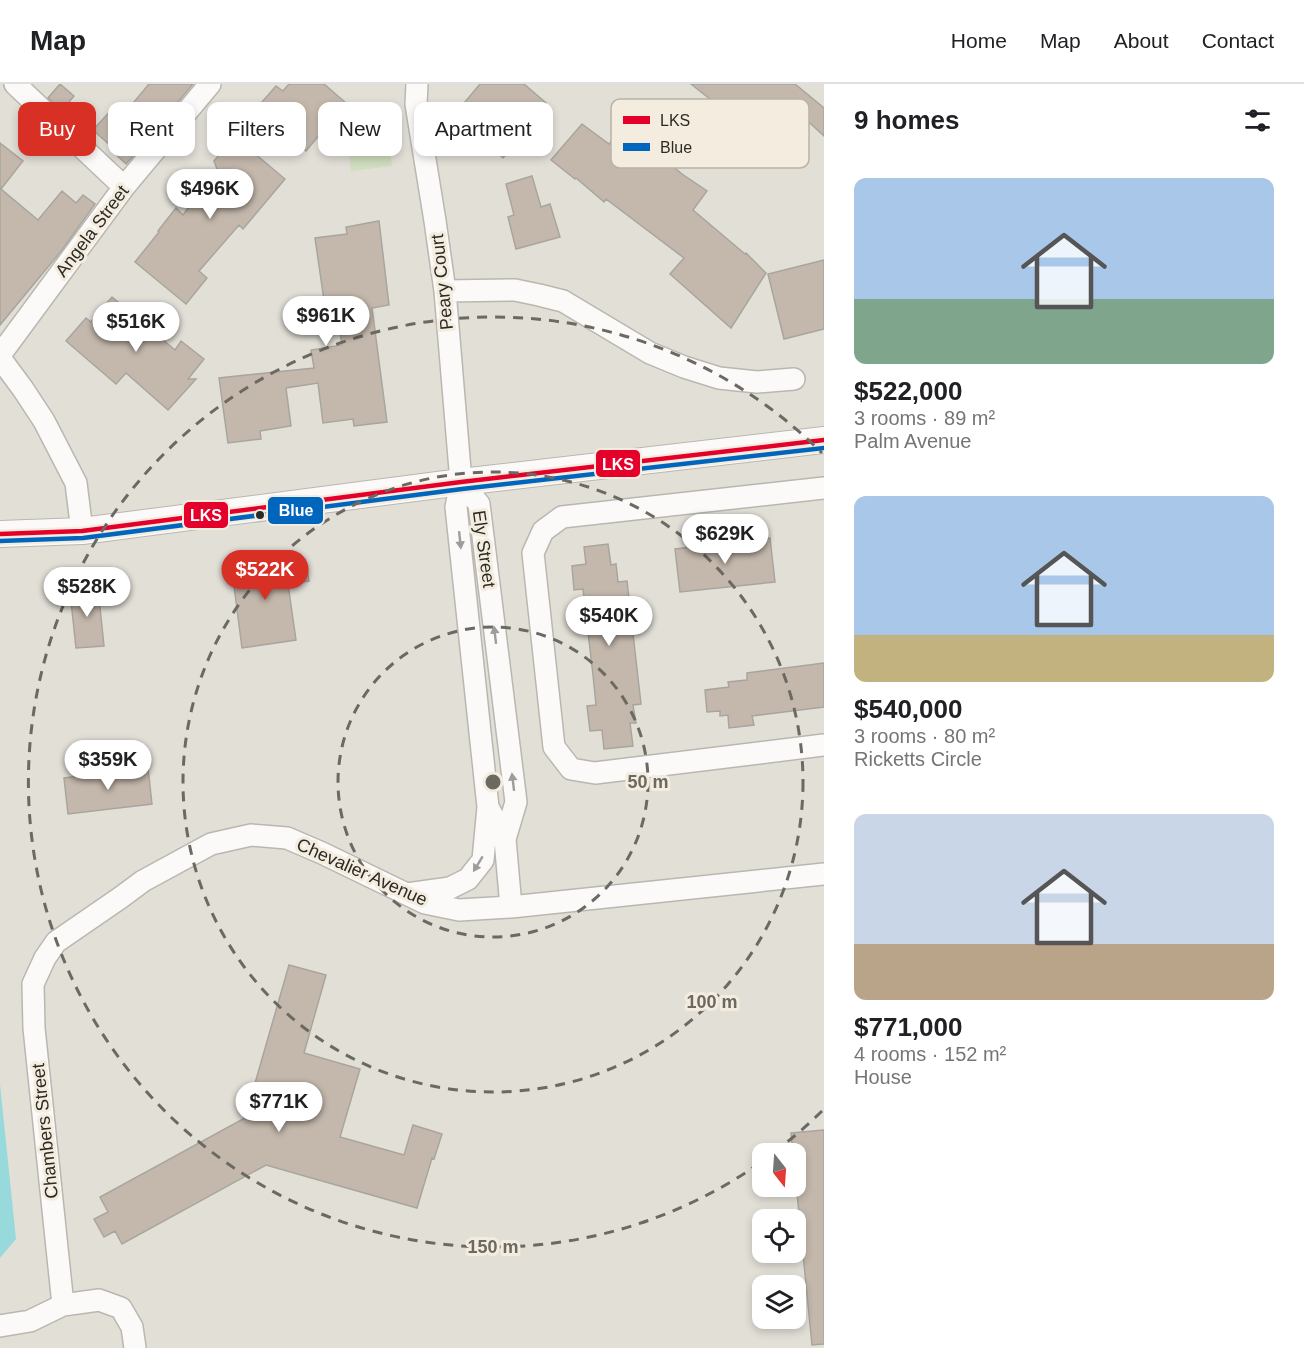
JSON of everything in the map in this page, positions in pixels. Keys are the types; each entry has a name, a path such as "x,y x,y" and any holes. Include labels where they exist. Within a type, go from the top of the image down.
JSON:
{"main road":[{"path":"0,534 82,531 461,482 824,440"}],"street":[{"path":"15,84 124,187"},
{"name":"Angela Street","path":"0,356 124,187 210,84"},
{"name":"Peary Court","path":"417,84 416,104 445,291 461,482"},
{"path":"445,291 515,290 563,301 650,353 684,367 719,378 757,382 794,379"},
{"path":"0,356 44,421 76,483 82,531"},
{"name":"Ely Street","path":"461,482 479,504 516,802 505,839 511,907"},
{"name":"Ely Street","path":"406,894 450,888 468,879 483,860 488,807 456,507 461,482"},
{"path":"824,488 562,517 543,531 533,553 554,747 571,769 595,773 824,745"},
{"path":"463,576 488,573"},
{"path":"476,696 502,693"},
{"name":"Ely Street","path":"488,807 505,839"},
{"name":"Chevalier Avenue","path":"45,958 56,942 143,881 211,844 251,835 287,838 425,903 459,910 511,907 824,873"},
{"name":"Chambers Street","path":"45,958 33,984 34,1028 63,1305"},
{"path":"0,1343 30,1321 63,1305 99,1300 121,1308 132,1327 135,1348"},
{"path":"0,1326 30,1321"}],"green space":[{"path":"349,156 391,156 392,166 351,171"}],"water":[{"path":"0,1084 16,1239 0,1258"}],"building":[{"path":"60,84 74,96 69,102 53,102 48,98"},
{"path":"149,84 193,84 178,102 134,102"},
{"path":"289,84 324,84 345,102 318,102 318,137 306,151 306,102 262,102 276,86 283,91"},
{"path":"480,84 524,84 545,102 465,102"},
{"path":"691,84 795,84 824,108 824,136 809,122 809,99 710,99"},
{"path":"108,114 108,143 96,133 96,127"},
{"path":"582,124 609,144 611,142 611,168 675,168 707,191 693,210 746,253 766,273 731,328 670,274 684,258 606,199 604,202 551,160"},
{"path":"0,143 23,161 1,189 38,220 62,191 76,203 83,195 95,204 62,250 0,325"},
{"path":"117,156 133,156 126,164"},
{"path":"218,156 258,156 285,179 243,229 239,225 199,271 207,278 186,304 135,262 176,208 183,215 217,169 214,161"},
{"path":"532,176 541,207 550,204 560,237 516,249 508,217 514,215 506,184"},
{"path":"379,221 389,305 372,308 387,422 354,426 353,419 323,423 318,383 286,388 291,426 260,431 261,439 228,443 219,378 314,368 311,350 342,345 336,305 325,307 315,238 347,234 346,227"},
{"path":"824,260 824,329 784,339 768,274"},
{"path":"112,297 175,350 181,341 204,359 188,379 196,379 168,410 126,373 116,384 66,341 86,318 91,322"},
{"path":"770,538 775,582 680,592 675,549"},
{"path":"608,544 611,565 616,564 618,582 627,581 641,704 633,705 636,723 630,723 633,746 604,749 602,730 590,731 587,706 596,705 593,675 583,589 574,590 572,566 586,564 584,547"},
{"path":"265,558 267,568 306,563 309,581 288,584 296,640 242,648 231,563"},
{"path":"98,588 104,646 76,648 70,592"},
{"path":"824,663 824,707 752,716 754,725 729,728 728,715 720,716 720,711 707,712 705,690 729,687 728,682 747,680 747,673"},
{"path":"148,768 152,804 68,814 64,778"},
{"path":"289,965 326,975 304,1053 360,1069 340,1137 404,1155 413,1125 442,1134 417,1208 266,1165 122,1244 115,1231 104,1237 94,1219 108,1212 100,1197 245,1118"},
{"path":"824,1130 824,1344 812,1345 804,1263 806,1263 806,1209 799,1209 797,1197 806,1197 806,1143 792,1143 791,1133"}],"transit line":[{"name":"LKS","path":"0,534 82,531 461,482 824,440"},
{"name":"Blue","path":"0,541 83,538 462,489 824,448"}]}
